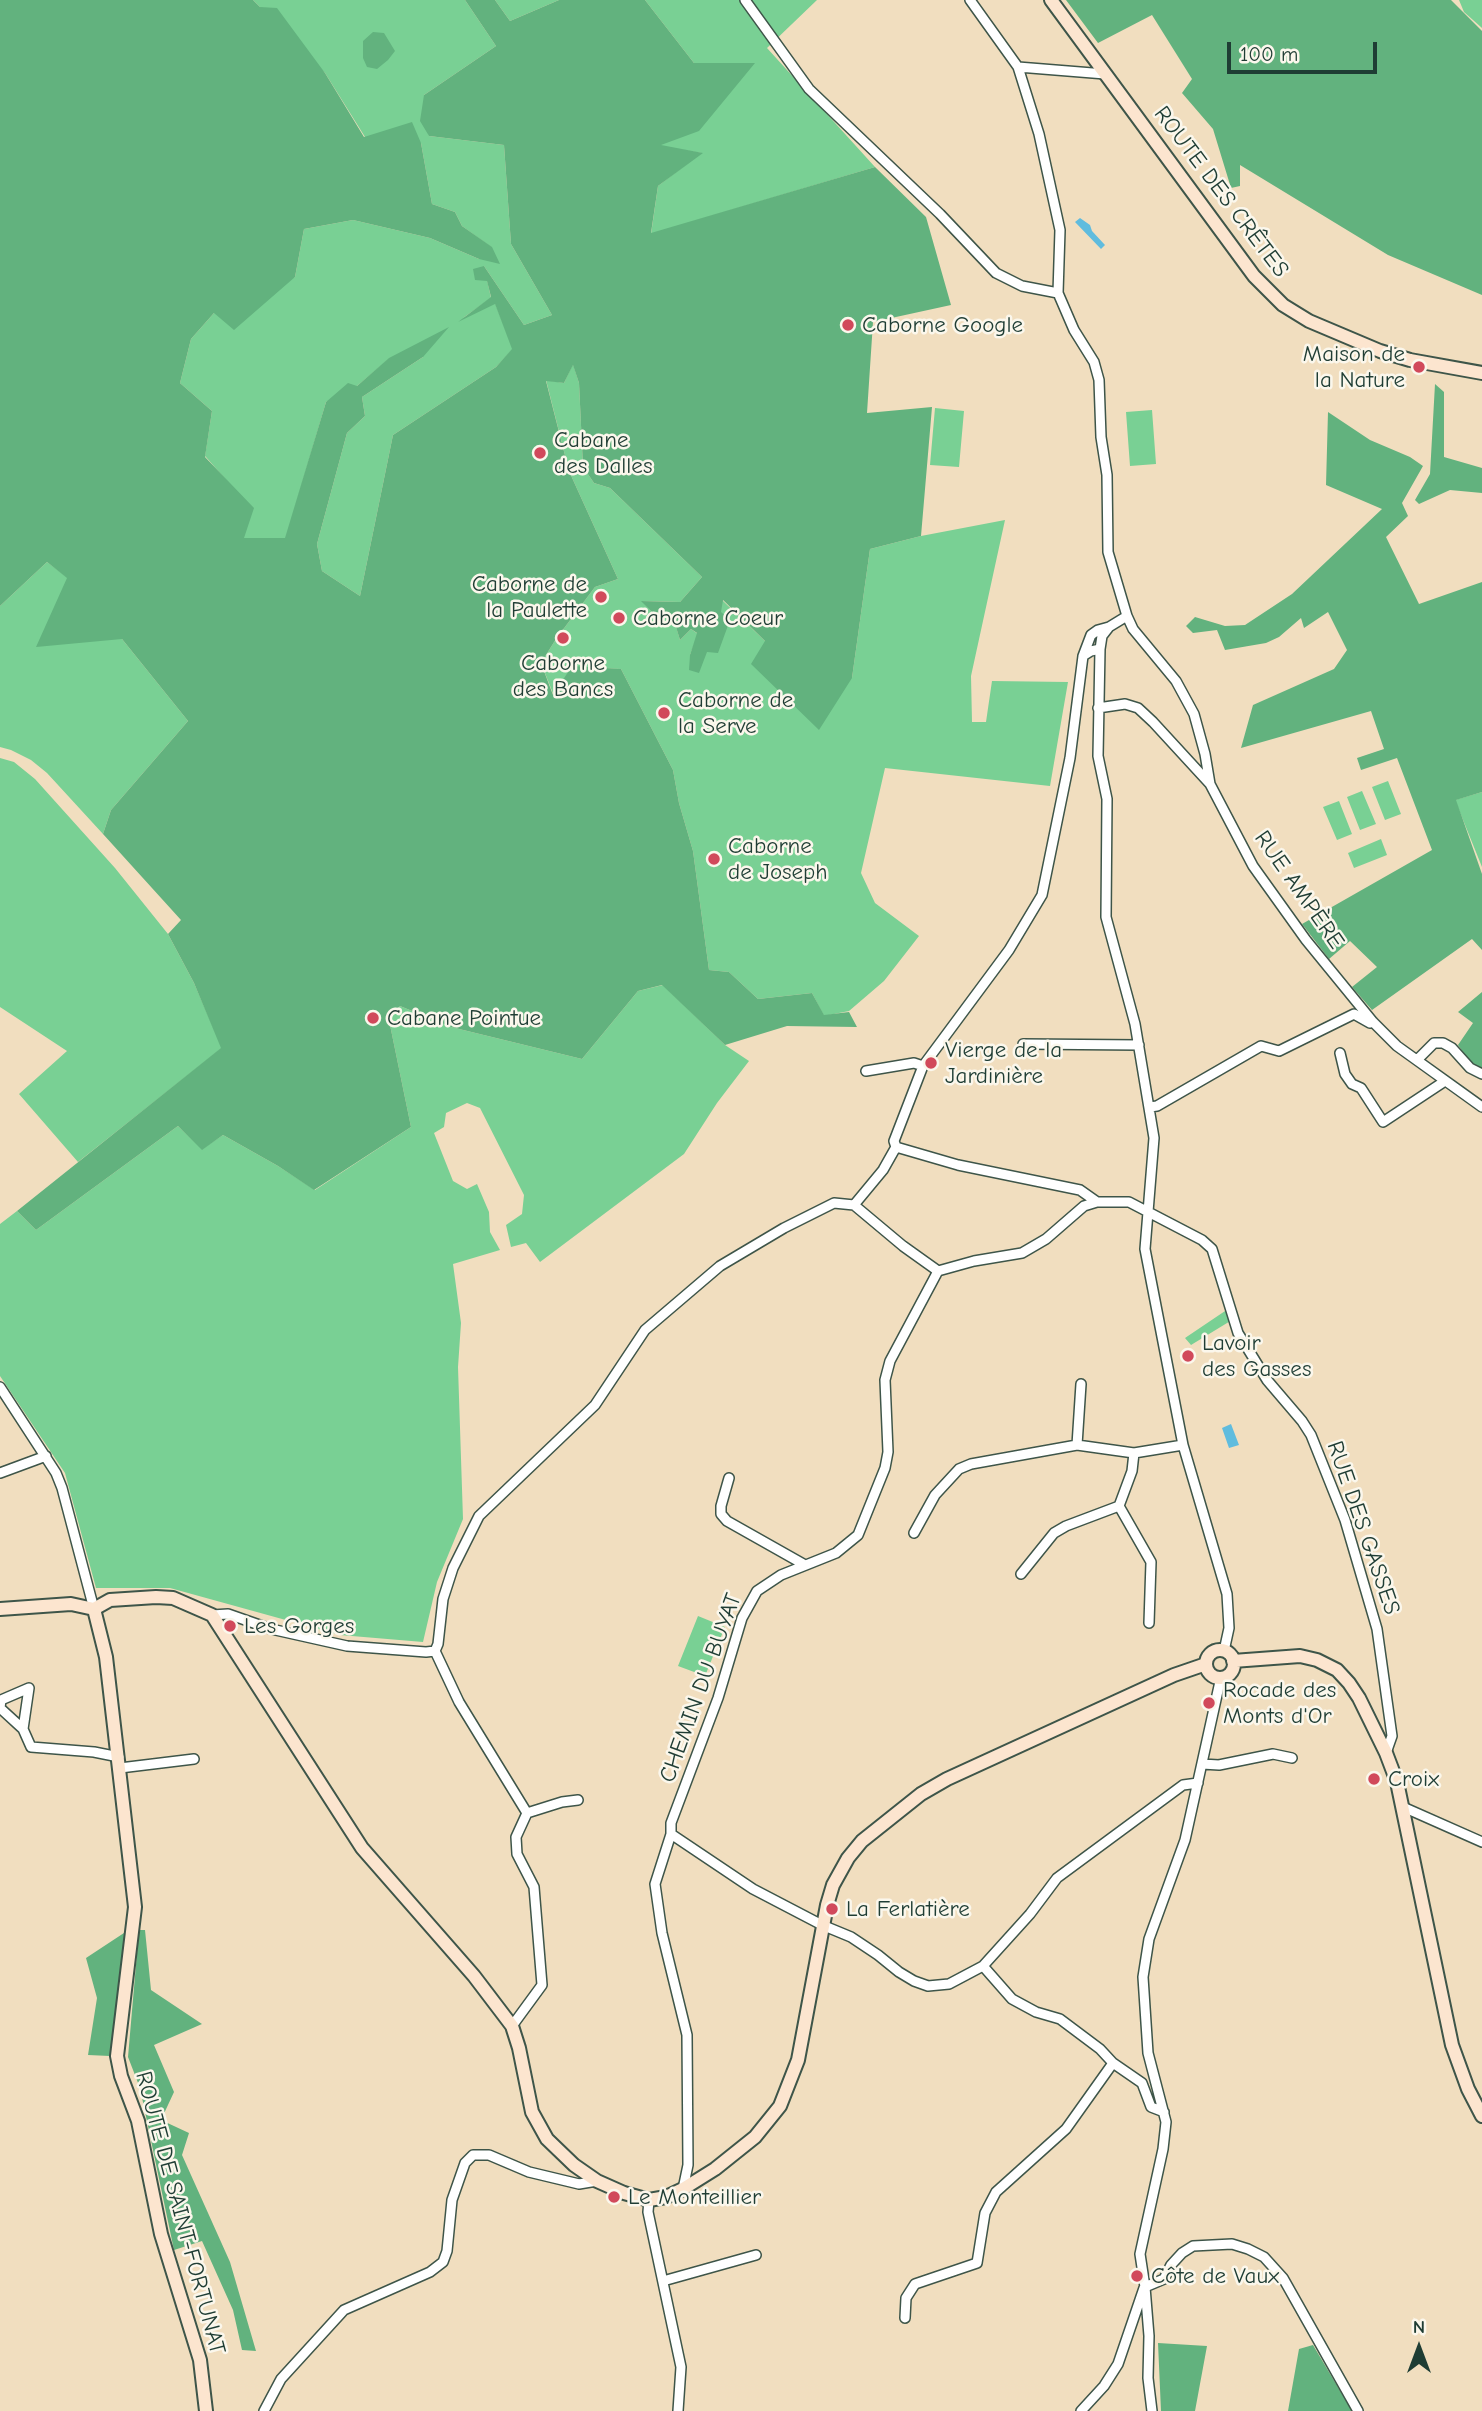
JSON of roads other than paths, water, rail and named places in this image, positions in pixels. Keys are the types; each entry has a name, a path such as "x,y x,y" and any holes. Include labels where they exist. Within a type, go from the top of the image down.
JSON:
{"street":[{"path":"745,0 809,89 940,214 996,273 1022,286 1058,293 1060,230 1039,134 1018,67 970,0"},
{"name":"ROUTE DES CRÊTES","path":"1051,0 1254,276 1283,305 1309,321 1380,351 1410,360 1482,373"},
{"path":"1018,67 1105,74"},
{"name":"RUE AMPÈRE","path":"1058,293 1074,330 1094,362 1099,380 1101,437 1107,475 1108,552 1126,616 1133,629 1176,681 1194,714 1210,784 1252,866 1306,940 1373,1022 1397,1046 1482,1107"},
{"path":"854,1205 883,1170 896,1147 894,1141 923,1066 1009,950 1042,895 1070,758 1083,656 1091,635 1126,616"},
{"path":"1109,627 1102,636 1100,649 1098,708 1098,756 1107,799 1106,917 1139,1045 1154,1138 1145,1249 1183,1445 1227,1594 1229,1628 1224,1651"},
{"path":"1083,656 1100,649"},
{"path":"1098,708 1125,704 1138,708 1210,784"},
{"path":"1150,1107 1157,1106 1261,1046 1279,1051 1354,1014 1373,1022"},
{"path":"1418,1059 1433,1043 1443,1043 1452,1048 1470,1068 1482,1074"},
{"path":"1023,1044 1139,1045"},
{"path":"1340,1053 1345,1074 1352,1084 1362,1088 1383,1122 1445,1081"},
{"path":"866,1071 914,1063 923,1066"},
{"path":"896,1147 958,1165 1080,1190 1097,1202"},
{"path":"527,1813 459,1702 435,1651 443,1599 453,1568 479,1516 595,1405 645,1330 720,1266 784,1228 834,1203 854,1205 938,1271 974,1261 1022,1253 1046,1239 1084,1206 1097,1202"},
{"name":"RUE DES GASSES","path":"1097,1202 1129,1202 1202,1240 1212,1250 1238,1333 1268,1380 1303,1421 1311,1435 1345,1520 1377,1629 1392,1736 1386,1754"},
{"name":"CHEMIN DU BUYAT","path":"683,2189 688,2165 687,2035 662,1933 655,1884 670,1834 670,1823 719,1698 743,1618 757,1591 781,1575 836,1553 858,1535 885,1468 888,1452 885,1380 890,1361 938,1271"},
{"path":"1077,1445 1081,1384"},
{"path":"0,1387 46,1456 62,1488 94,1609"},
{"path":"914,1533 935,1495 959,1469 971,1464 1077,1445 1134,1452 1183,1445"},
{"path":"1021,1574 1054,1533 1119,1506 1132,1471 1134,1452"},
{"path":"0,1474 46,1456"},
{"path":"729,1478 721,1506 721,1514 727,1521 805,1565"},
{"path":"1119,1506 1151,1562 1149,1623"},
{"path":"0,1609 71,1604 94,1609 110,1601 173,1598 212,1615 228,1614 271,1629 347,1646 435,1651"},
{"name":"ROUTE DE SAINT-FORTUNAT","path":"94,1609 106,1657 135,1907 117,2056 121,2076 138,2121 162,2234 200,2360 206,2411"},
{"path":"212,1615 362,1848 474,1976 512,2026 532,2112 539,2126 558,2151 597,2181 649,2200 666,2197 715,2169 755,2137 780,2106 798,2060 822,1926 833,1885 848,1858 862,1841 921,1794 947,1779 1174,1675 1206,1664 1212,1653 1224,1651 1233,1661 1229,1674 1221,1677 1209,1672 1206,1664"},
{"path":"1233,1661 1300,1656 1317,1660 1337,1670 1359,1698 1397,1782 1452,2045 1468,2089 1482,2116"},
{"path":"1152,2411 1141,2248 1164,2149 1166,2122 1148,2053 1143,1997 1145,1958 1149,1939 1185,1840 1221,1677"},
{"path":"23,1729 29,1688 1,1700 0,1708 23,1729 31,1747 94,1752 120,1762 194,1759"},
{"path":"94,1752 116,1738"},
{"path":"1202,1764 1219,1765 1273,1754 1292,1758"},
{"path":"670,1834 753,1889 822,1926 851,1937 914,1981 928,1986 949,1984 982,1966 1030,1914 1057,1878 1183,1785 1198,1783"},
{"path":"512,2026 542,1985 534,1887 517,1854 516,1837 527,1813 578,1800"},
{"path":"1403,1807 1482,1842"},
{"path":"982,1966 1012,1999 1036,2012 1060,2019 1100,2049 1113,2063 1142,2083 1152,2107 1164,2112"},
{"path":"905,2319 906,2298 915,2284 977,2263 985,2213 996,2192 1066,2129 1113,2063"},
{"path":"264,2411 281,2379 344,2310 429,2272 443,2262 447,2251 452,2200 465,2163 473,2155 489,2155 529,2172 579,2184 597,2181"},
{"path":"649,2200 648,2212 681,2367 678,2411"},
{"path":"1081,2411 1104,2386 1118,2364 1145,2287 1164,2279 1181,2253 1193,2246 1232,2244 1264,2257 1283,2278 1358,2411"},
{"path":"663,2281 755,2255"}],"water":[{"path":"1080,218 1090,225 1105,245 1101,249 1075,222"},
{"path":"1231,1424 1239,1445 1229,1448 1222,1428"}],"place":[{"name":"Caborne Google","path":"848,325"},
{"name":"Maison de la Nature","path":"1419,367"},
{"name":"Cabane des Dalles","path":"540,453"},
{"name":"Caborne de la Paulette","path":"601,597"},
{"name":"Caborne Coeur","path":"619,618"},
{"name":"Caborne des Bancs","path":"563,638"},
{"name":"Caborne de la Serve","path":"664,713"},
{"name":"Caborne de Joseph","path":"714,859"},
{"name":"Cabane Pointue","path":"373,1018"},
{"name":"Vierge de la Jardinière","path":"931,1063"},
{"name":"Lavoir des Gasses","path":"1188,1356"},
{"name":"Les Gorges","path":"230,1626"},
{"name":"Rocade des Monts d'Or","path":"1209,1703"},
{"name":"Croix","path":"1374,1779"},
{"name":"La Ferlatière","path":"832,1909"},
{"name":"Le Monteillier","path":"614,2197"},
{"name":"Côte de Vaux","path":"1137,2276"}]}
